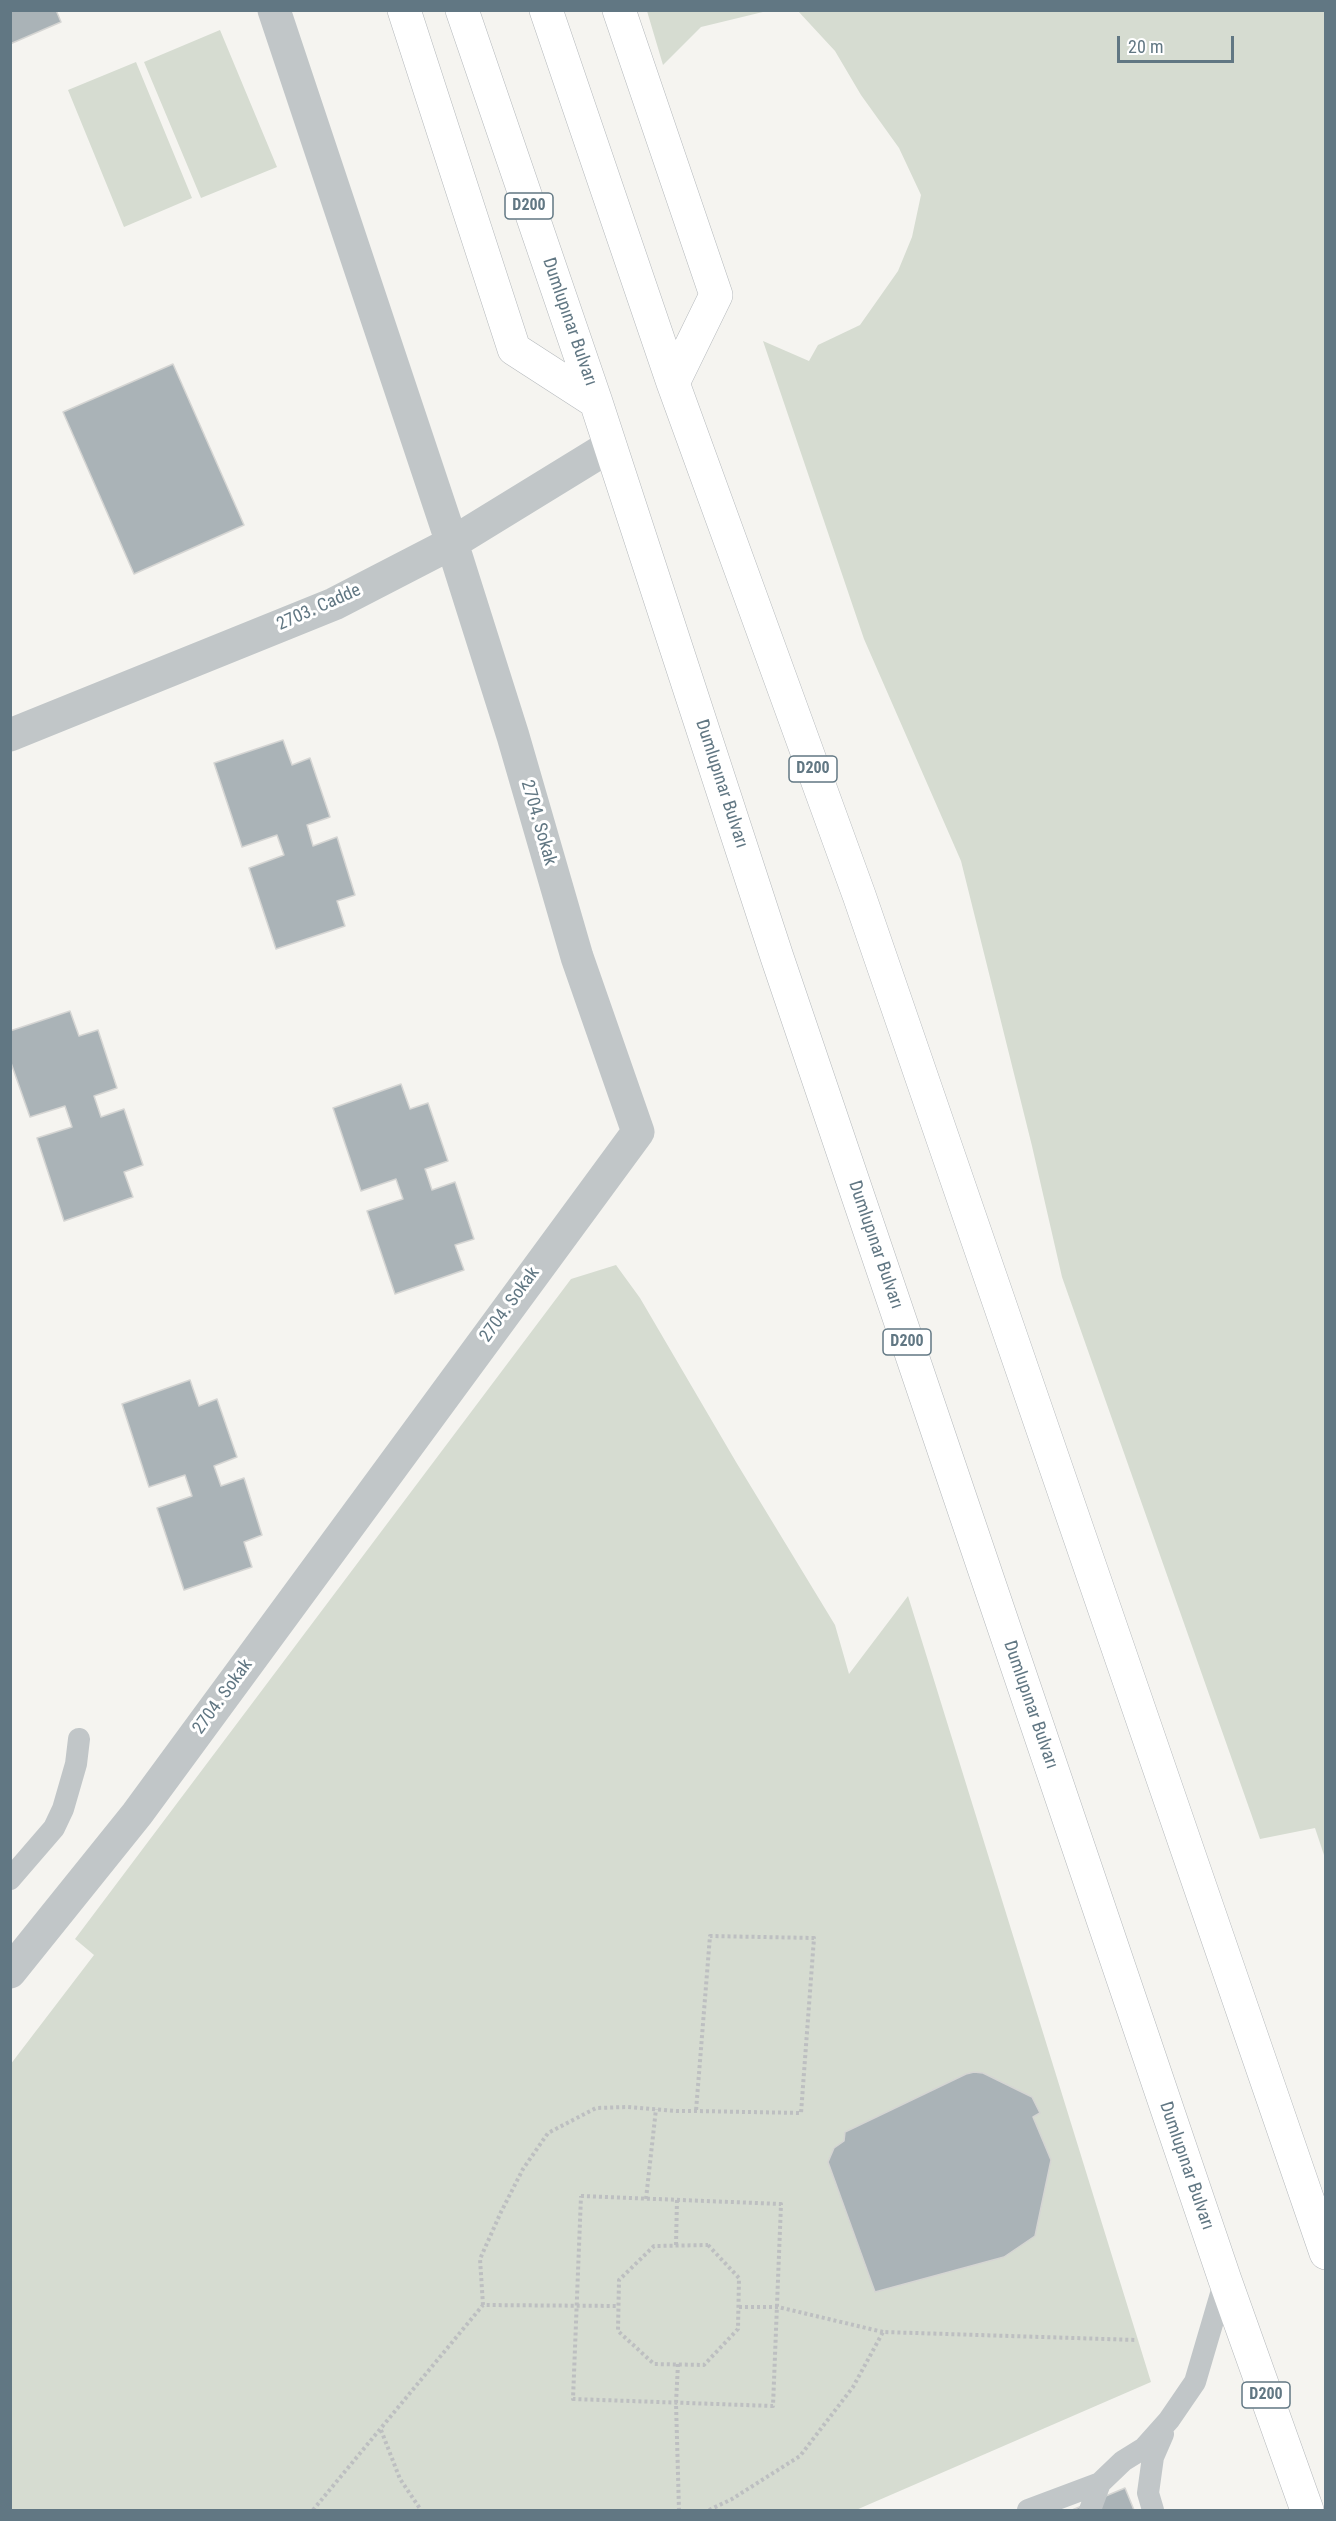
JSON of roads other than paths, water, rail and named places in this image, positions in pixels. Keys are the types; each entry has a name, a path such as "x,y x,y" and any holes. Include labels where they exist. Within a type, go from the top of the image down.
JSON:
{"highway":[{"path":"404,10 514,349 596,402"},
{"name":"Dumlupınar Bulvarı","path":"462,10 596,402 781,968 1224,2280 1307,2511"},
{"name":"D200","path":"546,10 673,383 862,906 1326,2253"},
{"path":"619,10 716,294 673,383"}],"street":[{"path":"274,10 452,543"},
{"name":"2703. Cadde","path":"10,735 334,604 452,543 610,446"},
{"name":"2704. Sokak","path":"10,1972 137,1814 638,1132 577,957 513,736 452,543"},
{"path":"1305,2192 1326,2228"}],"lane":[{"path":"10,1879 54,1828 63,1809 76,1764 79,1739"},
{"path":"1028,2511 1100,2483 1123,2461 1144,2448 1168,2421 1195,2382 1224,2280"},
{"path":"1153,2511 1148,2493 1153,2457 1168,2421"},
{"path":"1090,2511 1100,2483"}]}
